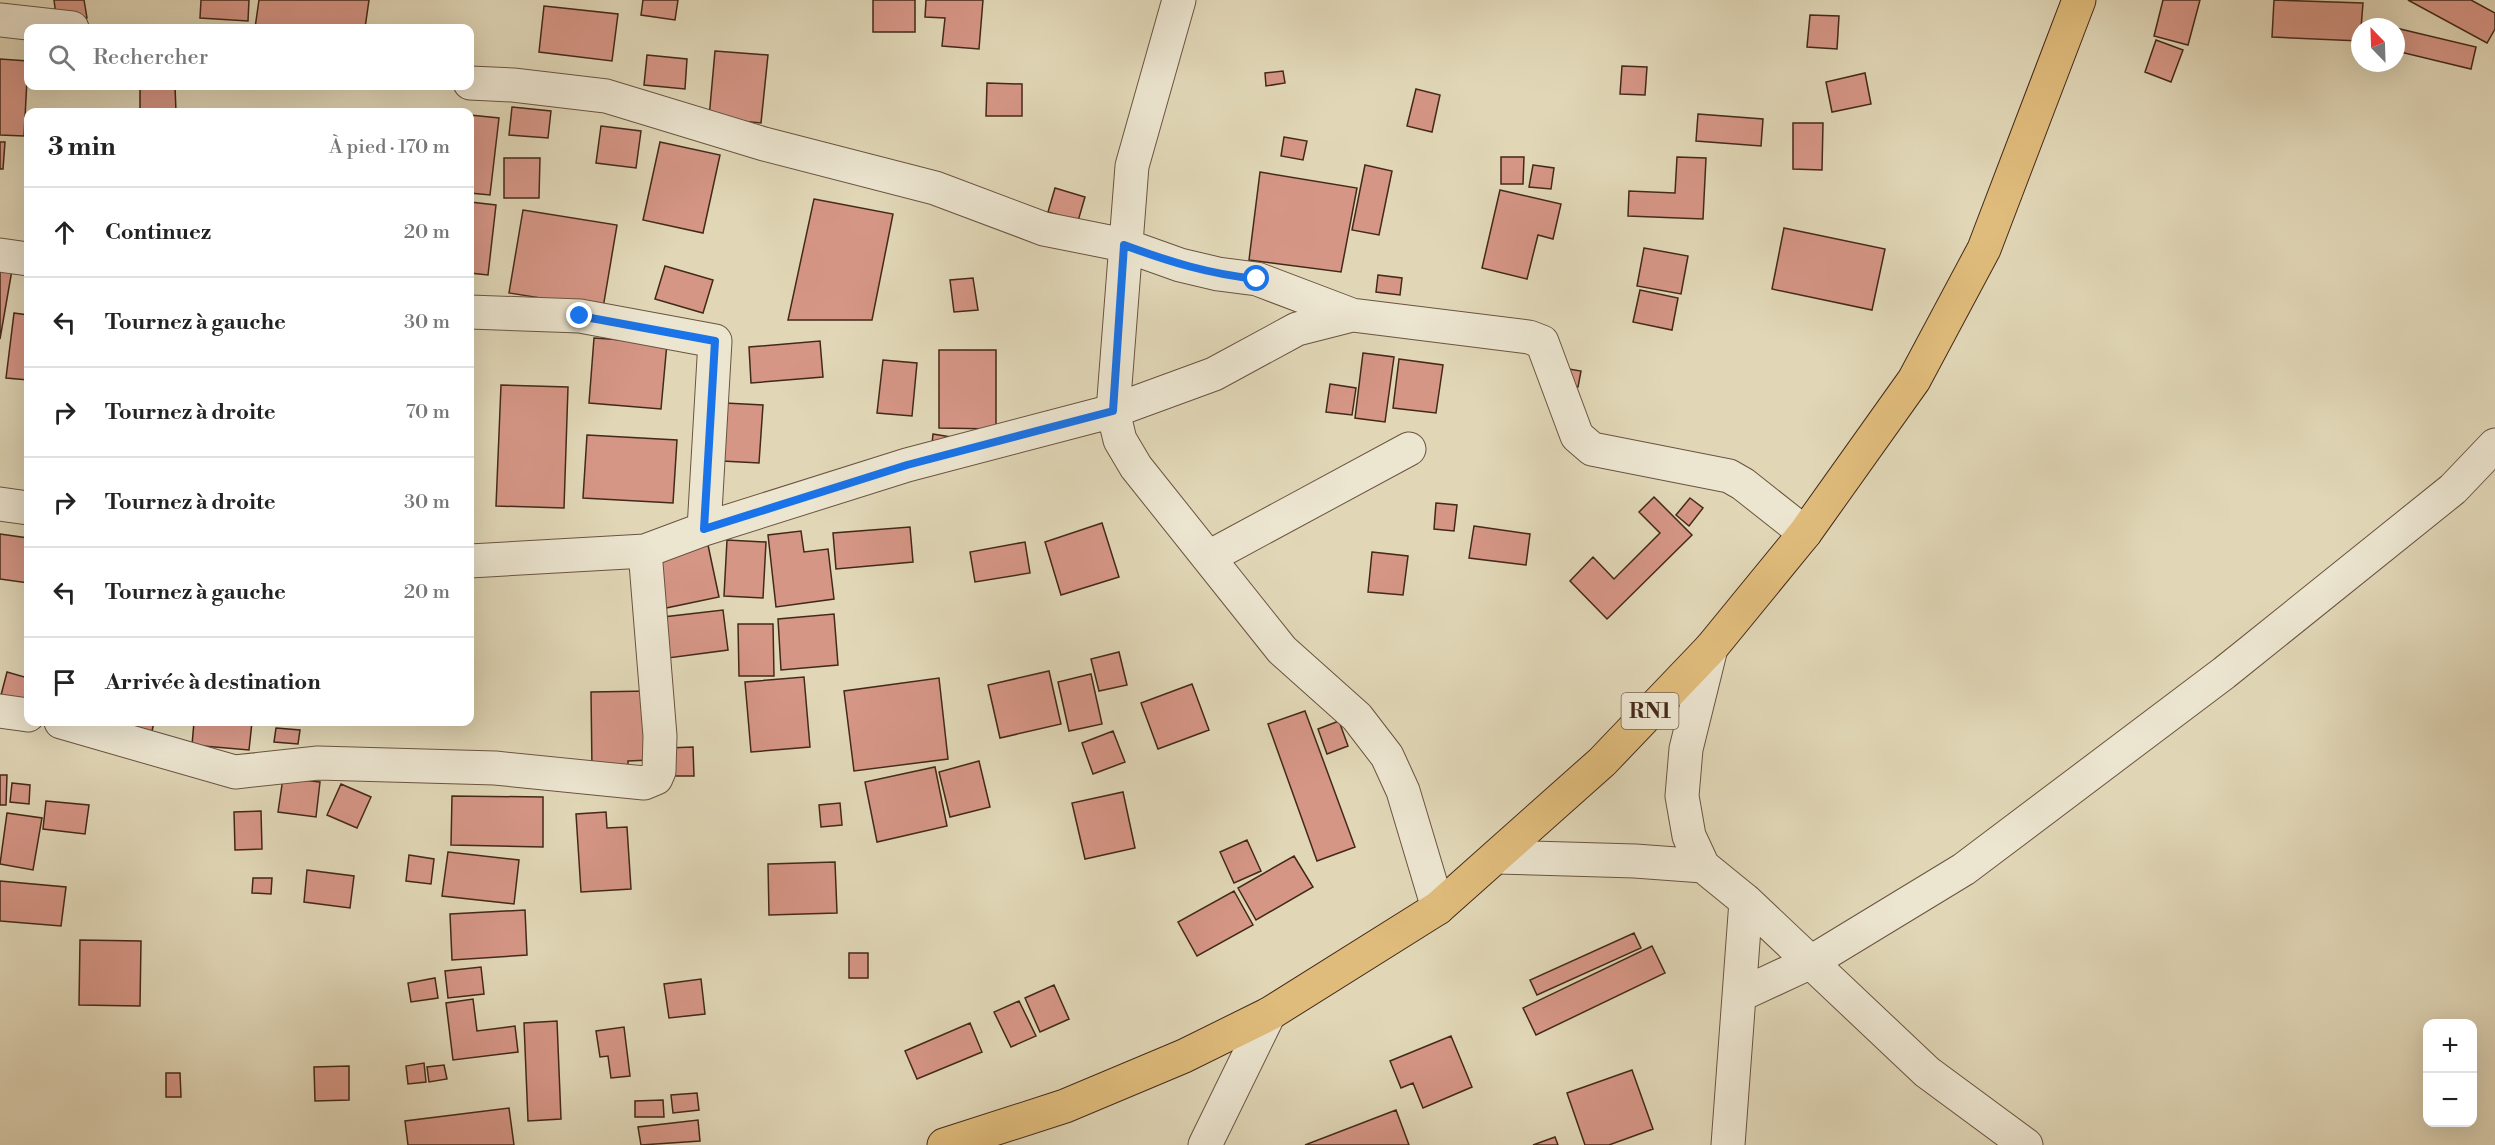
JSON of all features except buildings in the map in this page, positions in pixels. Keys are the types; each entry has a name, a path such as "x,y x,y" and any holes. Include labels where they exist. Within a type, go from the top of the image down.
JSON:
{"highway":[{"name":"RN1","path":"944,1145 1065,1106 1184,1056 1269,1014 1438,908 1602,762 1711,648 1805,533 1914,380 1984,249 2079,0"}],"street":[{"path":"1179,0 1132,166 1124,245 1113,411 1120,440 1136,467 1282,650 1357,717 1387,756 1404,791 1438,908"},
{"path":"0,20 36,24"},
{"path":"474,83 513,85 606,96 764,144 936,188 1044,229 1124,245 1180,265 1218,274 1257,279 1352,315 1529,337 1542,342 1578,436 1592,449 1729,476 1743,484 1805,533"},
{"path":"0,255 24,258"},
{"path":"474,312 580,316 715,341 704,529"},
{"path":"474,561 645,551 704,529 907,465 1113,411 1214,374 1297,329 1352,315"},
{"path":"1740,995 1811,962 1964,869 2224,673 2453,489 2495,445"},
{"path":"1209,557 1409,449"},
{"path":"2453,489 2495,474"},
{"path":"0,504 24,507"},
{"path":"75,726 235,772 330,763 495,768 644,783 656,778 659,771 660,736 645,551"},
{"path":"1711,648 1686,749 1682,795 1689,836 1703,866 1746,901 1927,1072 2026,1145"},
{"path":"0,711 24,714"},
{"path":"1497,857 1635,861 1703,866"},
{"path":"1728,1145 1746,901"},
{"path":"1205,1145 1269,1014"}],"route":[{"path":"580,316 715,341 704,529 907,465 1113,411 1124,245 1180,265 1218,274 1257,279"}]}
